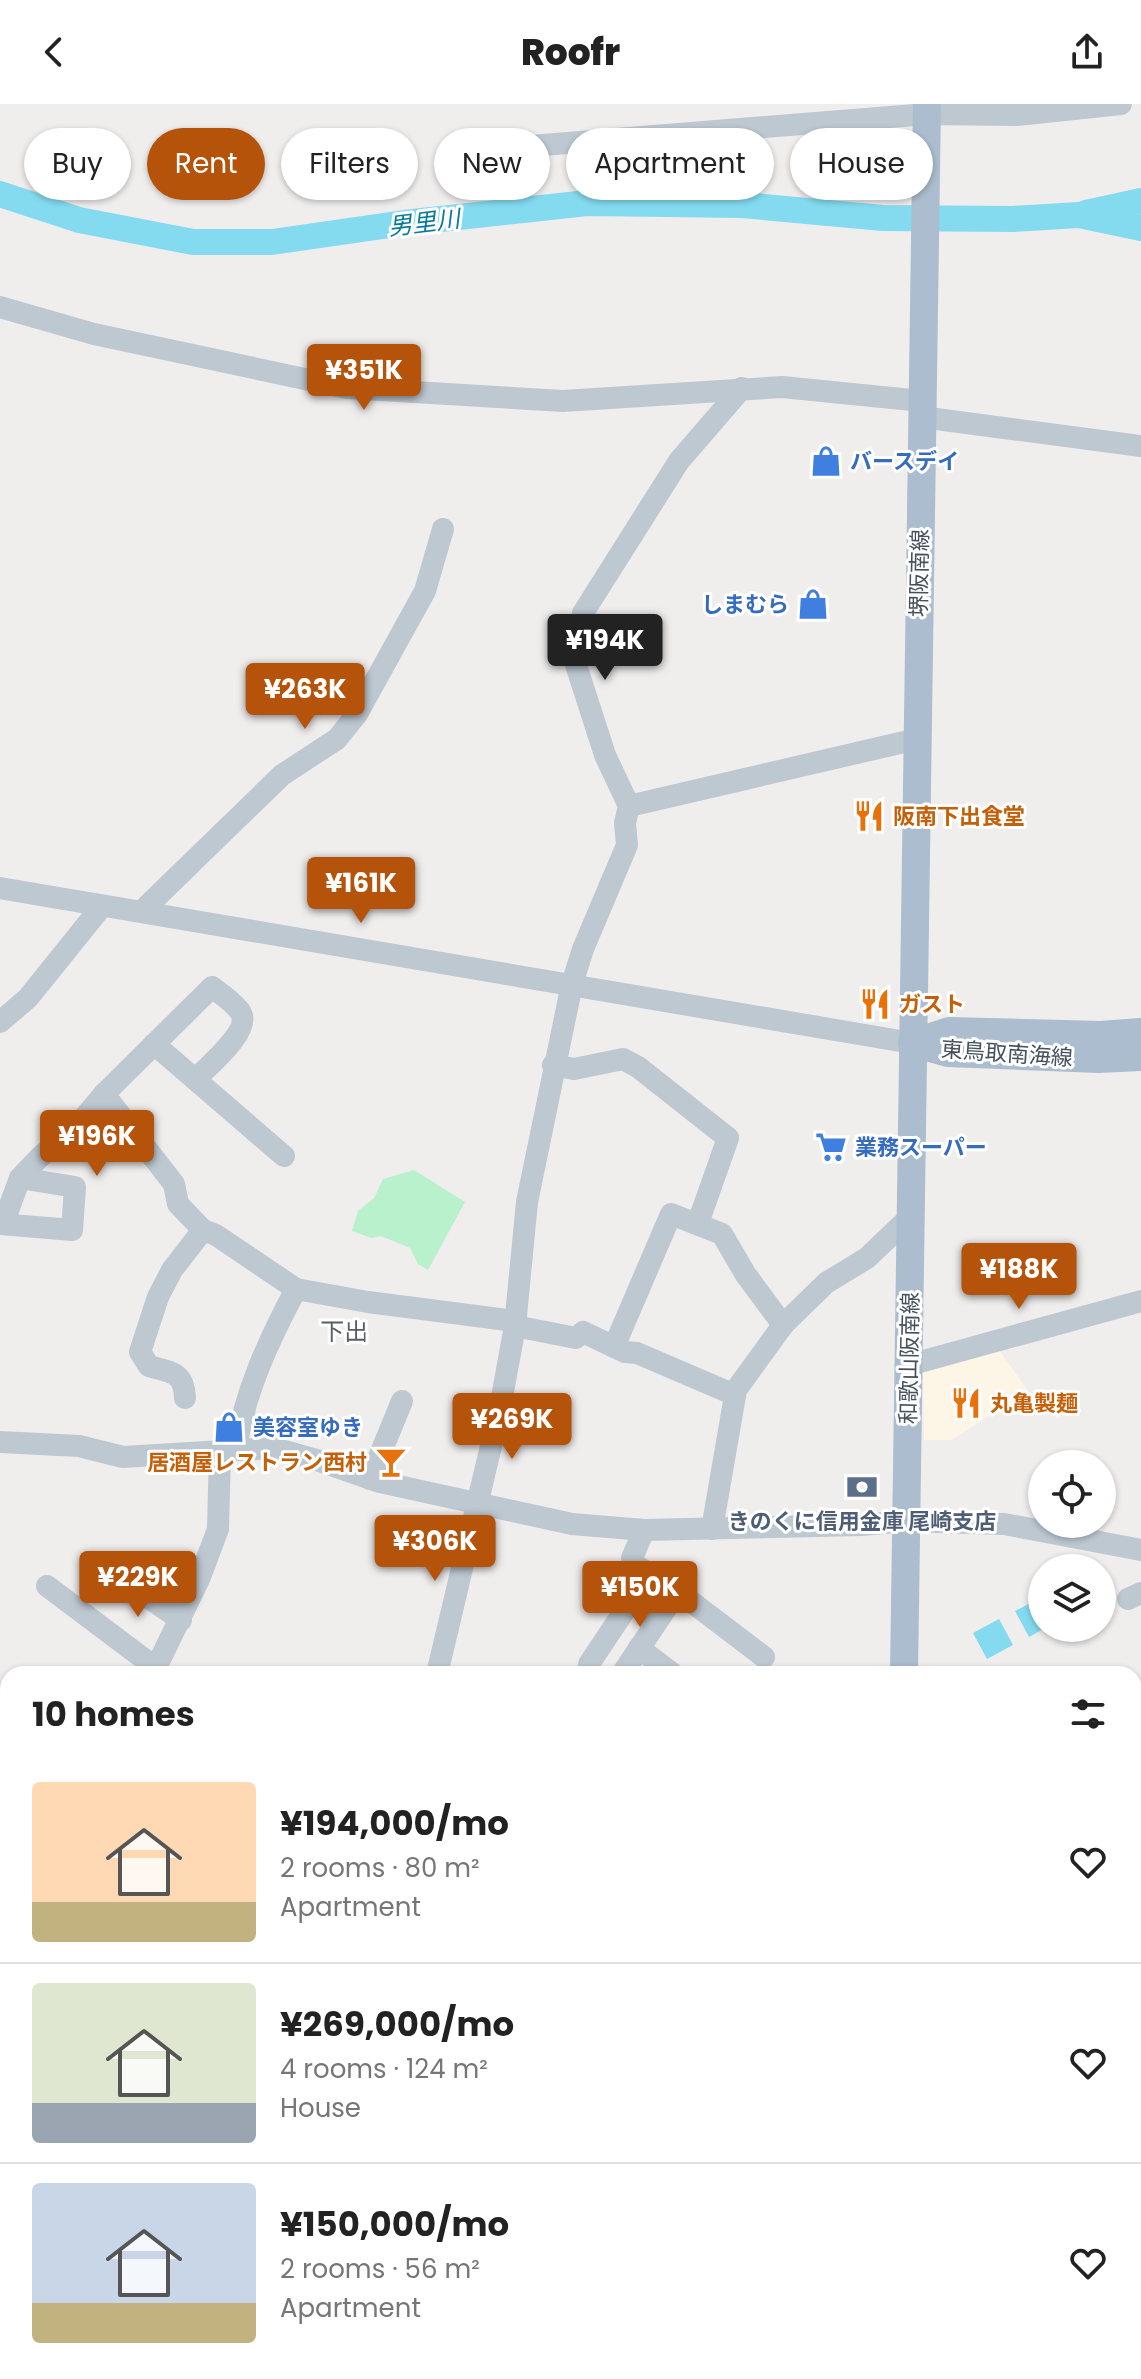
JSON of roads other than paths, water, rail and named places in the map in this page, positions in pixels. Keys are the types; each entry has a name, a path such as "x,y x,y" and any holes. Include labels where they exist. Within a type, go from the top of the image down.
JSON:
{"main road":[{"name":"堺阪南線","path":"912,1043 926,116"},
{"name":"東鳥取南海線","path":"912,1043 949,1031 1101,1035 1141,1032"},
{"name":"東鳥取南海線","path":"912,1043 948,1053 1099,1059 1141,1057"},
{"name":"和歌山阪南線","path":"904,1666 912,1043"}],"street":[{"path":"550,145 1121,104"},
{"path":"0,307 94,334 347,388 563,401 782,387 922,401 1141,446"},
{"path":"439,1666 500,1408 515,1324 527,1202 553,1065 583,949 627,845 625,823 629,806 605,755 576,665 583,613 679,461 742,388"},
{"path":"142,911 282,775 337,739 351,722 425,591 443,529"},
{"path":"629,806 917,739"},
{"path":"0,888 912,1043"},
{"path":"0,1022 28,998 102,906"},
{"path":"20,1178 75,1187 72,1230 2,1224 20,1178 77,1126 104,1094 212,987 240,1011 242,1030 196,1079"},
{"path":"154,1044 284,1156"},
{"path":"553,1065 574,1069 623,1059 638,1067 728,1138 698,1223"},
{"path":"104,1094 174,1184 178,1204 203,1230 216,1235 296,1289 515,1324 576,1338 583,1332 735,1395"},
{"path":"614,1347 671,1214 722,1234 746,1275 783,1325"},
{"path":"712,1529 736,1390 783,1325 826,1283 867,1258 911,1216"},
{"path":"185,1398 185,1383 179,1376 149,1366 140,1352 158,1297 172,1270 203,1230"},
{"path":"158,1666 181,1620 218,1529 228,1450 268,1342 296,1289"},
{"path":"909,1365 1141,1301"},
{"path":"370,1479 402,1401"},
{"path":"0,1442 79,1446 123,1457 274,1448 370,1479 572,1524 644,1530 861,1525 907,1521 1004,1524 1141,1550"},
{"path":"644,1530 632,1561 764,1657"},
{"path":"589,1666 649,1574"},
{"path":"121,1579 181,1620"},
{"path":"47,1586 149,1666"},
{"path":"627,1666 677,1592"},
{"path":"639,1648 663,1666"}],"water":[{"path":"1028,1604 1028,1635 1015,1611"},
{"path":"999,1619 1013,1645 987,1659 973,1633"}],"waterway":[{"name":"男里川","path":"0,194 79,220 193,242 272,242 404,223 587,203 742,205 883,218 1012,219 1079,215 1141,228"},
{"path":"1086,213 1141,201"}],"place":[{"name":"バースデイ","path":"826,461"},
{"name":"しまむら","path":"813,604"},
{"name":"阪南下出食堂","path":"869,816"},
{"name":"ガスト","path":"875,1004"},
{"name":"業務スーパー","path":"831,1147"},
{"name":"丸亀製麺","path":"966,1403"},
{"name":"美容室ゆき","path":"229,1427"},
{"name":"居酒屋レストラン西村","path":"391,1462"},
{"name":"きのくに信用金庫 尾崎支店","path":"862,1487"}],"district":[{"name":"下出","path":"344,1332"}]}
